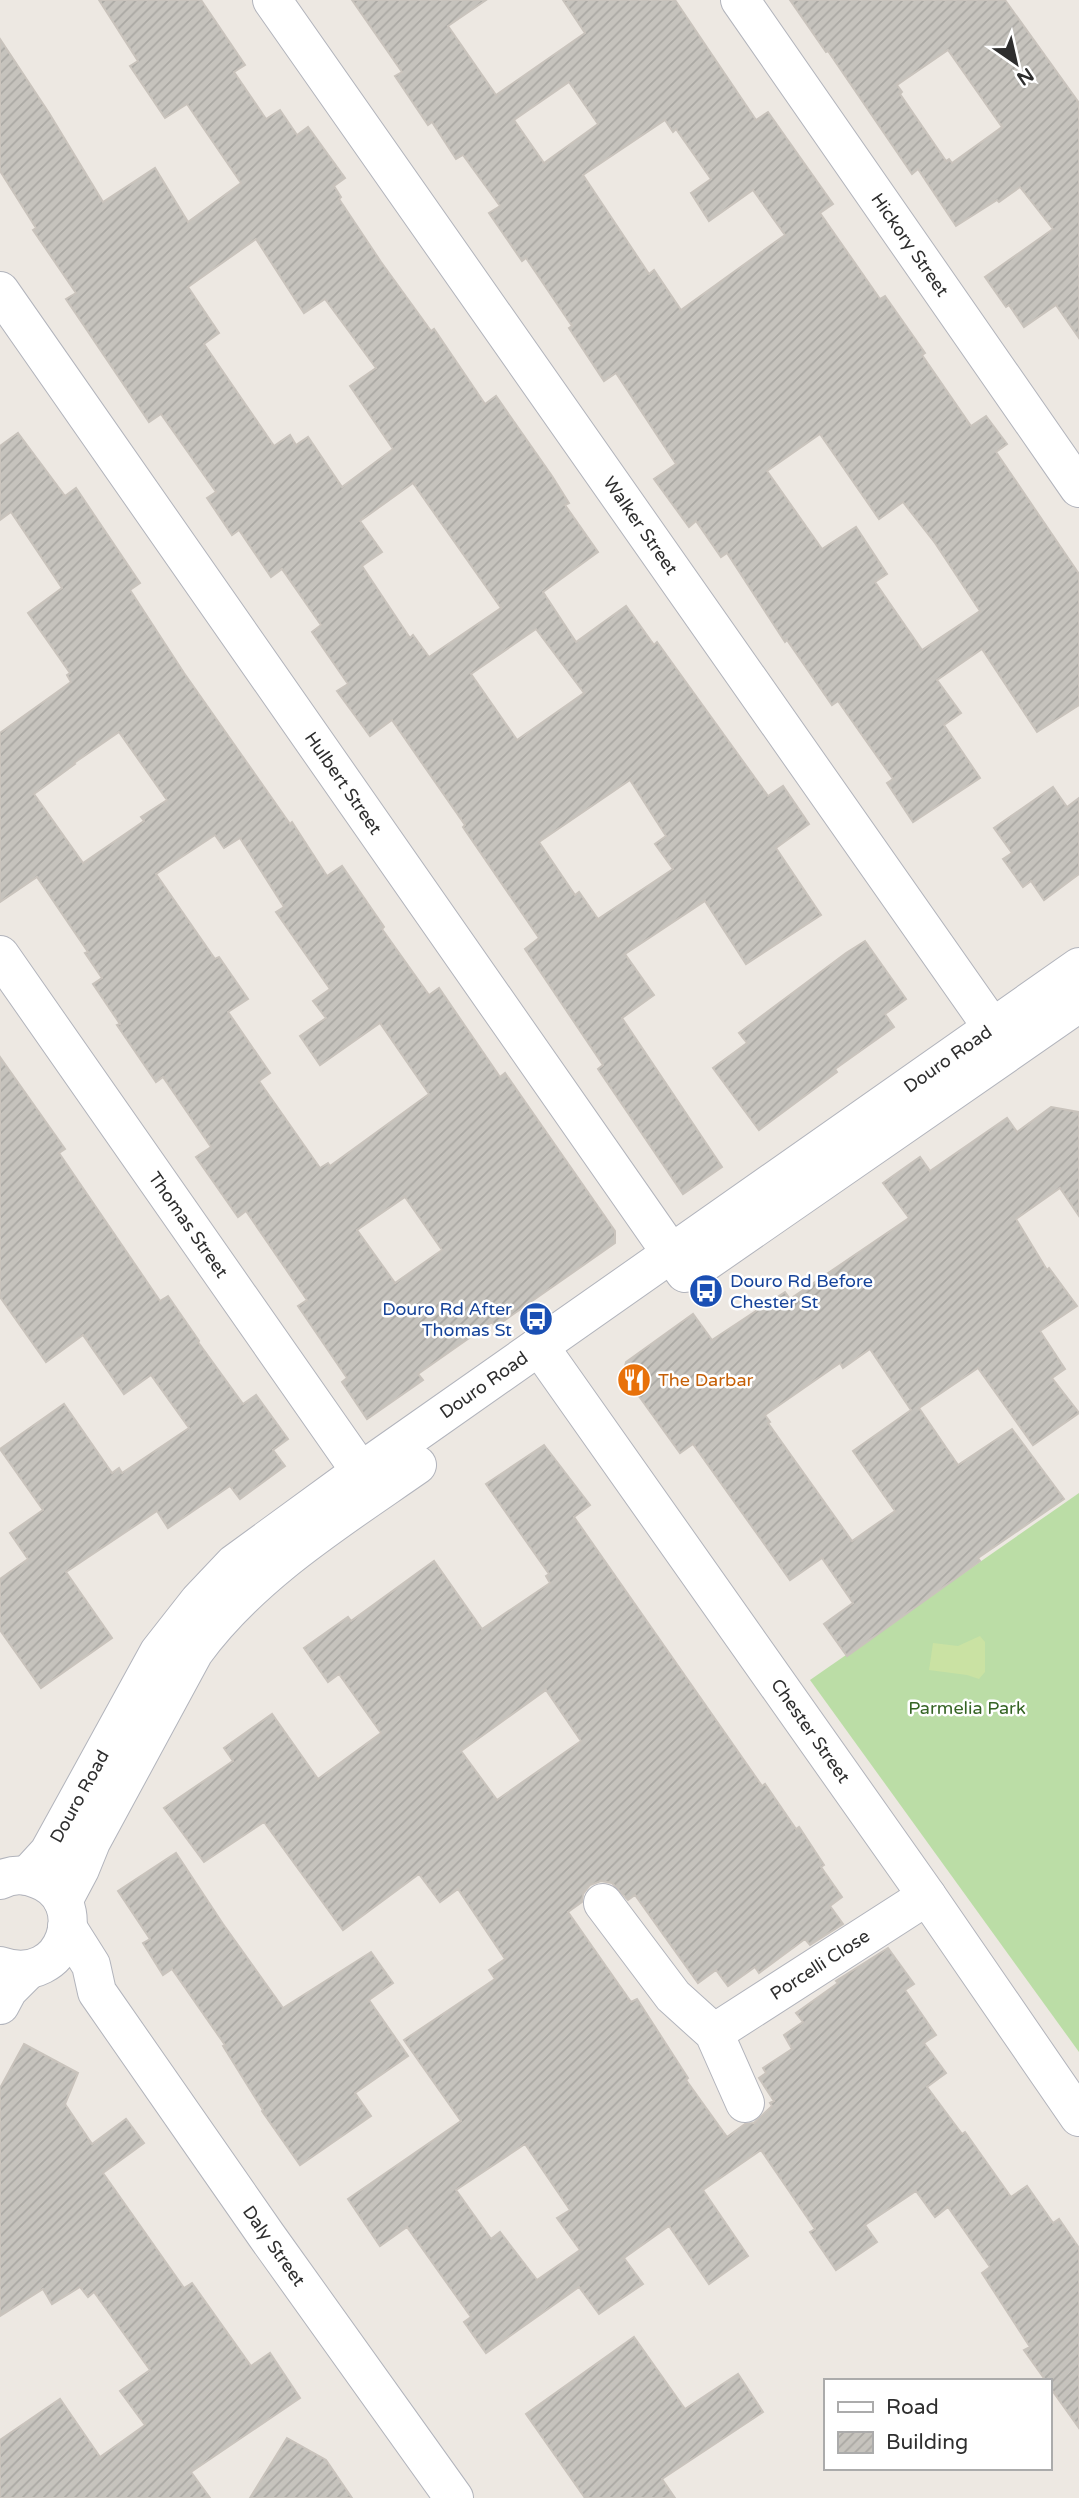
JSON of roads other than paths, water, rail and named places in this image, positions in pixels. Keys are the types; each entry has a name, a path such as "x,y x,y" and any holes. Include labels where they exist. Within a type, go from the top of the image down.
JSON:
{"street":[{"name":"Walker Street","path":"272,0 1001,1040"},
{"name":"Hickory Street","path":"740,0 1079,488"},
{"name":"Hulbert Street","path":"0,291 678,1264"},
{"name":"Thomas Street","path":"0,955 368,1483"},
{"name":"Douro Road","path":"9,1876 49,1852 159,1652 198,1601 234,1564 368,1483 1001,1040 1079,967"},
{"name":"Douro Road","path":"1001,1040 1079,1003"},
{"name":"Chester Street","path":"547,1357 927,1896 1079,2117"},
{"name":"Douro Road","path":"23,1967 55,1955 64,1942 65,1914 91,1842 194,1652 213,1625 368,1483"},
{"name":"Daly Street","path":"9,1876 42,1880 54,1889 91,1965 97,1992 454,2498"},
{"name":"Porcelli Close","path":"714,2033 927,1896"},
{"path":"603,1903 673,1996 714,2033 745,2103"},
{"path":"0,2005 23,1967 97,1992"}],"place":[{"name":"Douro Rd Before Chester St","path":"706,1291"},
{"name":"Douro Rd After Thomas St","path":"536,1319"},
{"name":"The Darbar","path":"634,1380"}],"park label":[{"name":"Parmelia Park","path":"967,1708"}]}
